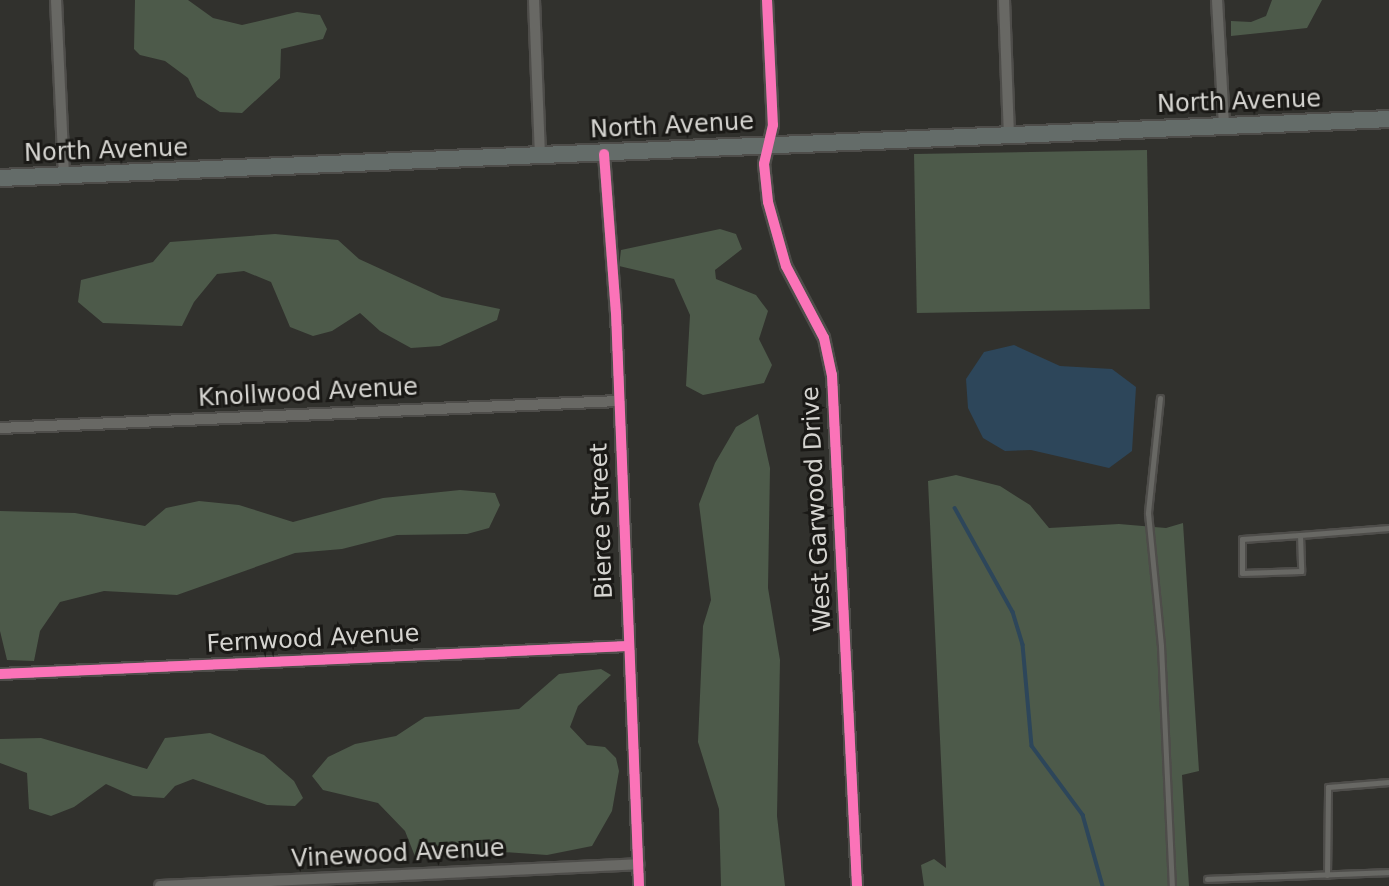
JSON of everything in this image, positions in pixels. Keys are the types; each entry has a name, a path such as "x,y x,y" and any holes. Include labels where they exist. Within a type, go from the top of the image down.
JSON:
{"main road":[{"name":"North Avenue","path":"0,178 1389,119"}],"street":[{"path":"56,0 64,175"},
{"path":"534,0 540,153"},
{"name":"West Garwood Drive","path":"768,0 771,144 764,164 773,230 786,266 824,338 832,375 857,886"},
{"path":"1004,0 1009,135"},
{"path":"1217,0 1224,125"},
{"name":"Bierce Street","path":"604,154 619,401 639,886"},
{"name":"Knollwood Avenue","path":"0,428 619,401"},
{"name":"Fernwood Avenue","path":"0,674 628,646"},
{"name":"Vinewood Avenue","path":"160,886 638,864"}],"lane":[{"path":"1160,398 1148,513 1161,646 1172,886"},
{"path":"1300,535 1301,571 1242,573 1239,541 1300,535 1389,528"},
{"path":"1327,875 1328,787 1389,782"},
{"path":"1207,879 1389,873"}],"green space":[{"path":"135,0 188,0 213,18 242,25 297,12 320,15 327,29 323,39 281,49 280,78 242,113 220,112 197,97 188,78 165,61 140,55 134,49"},
{"path":"1272,0 1322,0 1307,28 1231,36 1231,21 1251,22 1266,16"},
{"path":"1147,150 1150,309 917,313 914,154"},
{"path":"720,229 736,234 742,249 715,270 716,279 756,295 768,311 759,339 772,365 764,383 703,395 686,386 690,315 674,279 619,266 621,250"},
{"path":"275,234 338,240 359,259 442,297 500,309 497,320 440,346 411,348 380,331 360,313 332,331 313,336 290,327 271,282 244,271 217,274 194,302 182,326 103,323 78,302 81,280 153,262 170,242"},
{"path":"758,414 770,468 768,588 780,660 777,816 785,886 721,886 719,809 698,742 703,626 711,600 699,504 715,463 736,427"},
{"path":"956,475 1000,486 1030,505 1049,528 1119,524 1166,528 1183,523 1199,771 1182,775 1189,886 924,886 921,865 934,859 946,868 928,481"},
{"path":"460,490 495,493 500,505 489,528 467,534 397,535 342,549 295,553 177,595 104,591 60,602 40,631 34,661 7,660 0,631 0,511 75,513 145,526 166,508 199,501 239,505 293,522 383,498"},
{"path":"601,669 611,675 578,706 570,727 587,745 605,747 616,758 619,771 612,811 592,846 547,855 503,852 467,858 431,843 416,859 405,831 378,803 323,790 312,776 328,757 355,744 396,736 425,717 519,709 559,674"},
{"path":"210,733 264,755 294,781 303,798 295,806 267,805 193,779 175,786 164,798 133,796 106,784 74,807 51,816 29,809 27,773 0,763 0,739 41,738 147,769 165,738"}],"water":[{"path":"1014,345 1060,366 1112,369 1136,387 1132,451 1109,468 1031,450 1005,451 983,438 968,408 966,379 984,352"}],"waterway":[{"path":"955,508 1013,612 1023,645 1032,746 1083,815 1103,886"}],"cycle path":[{"path":"767,0 773,125 764,164 768,202 786,266 824,338 832,375 857,886"},
{"path":"604,154 616,313 639,886"},
{"path":"0,674 628,646"}]}
